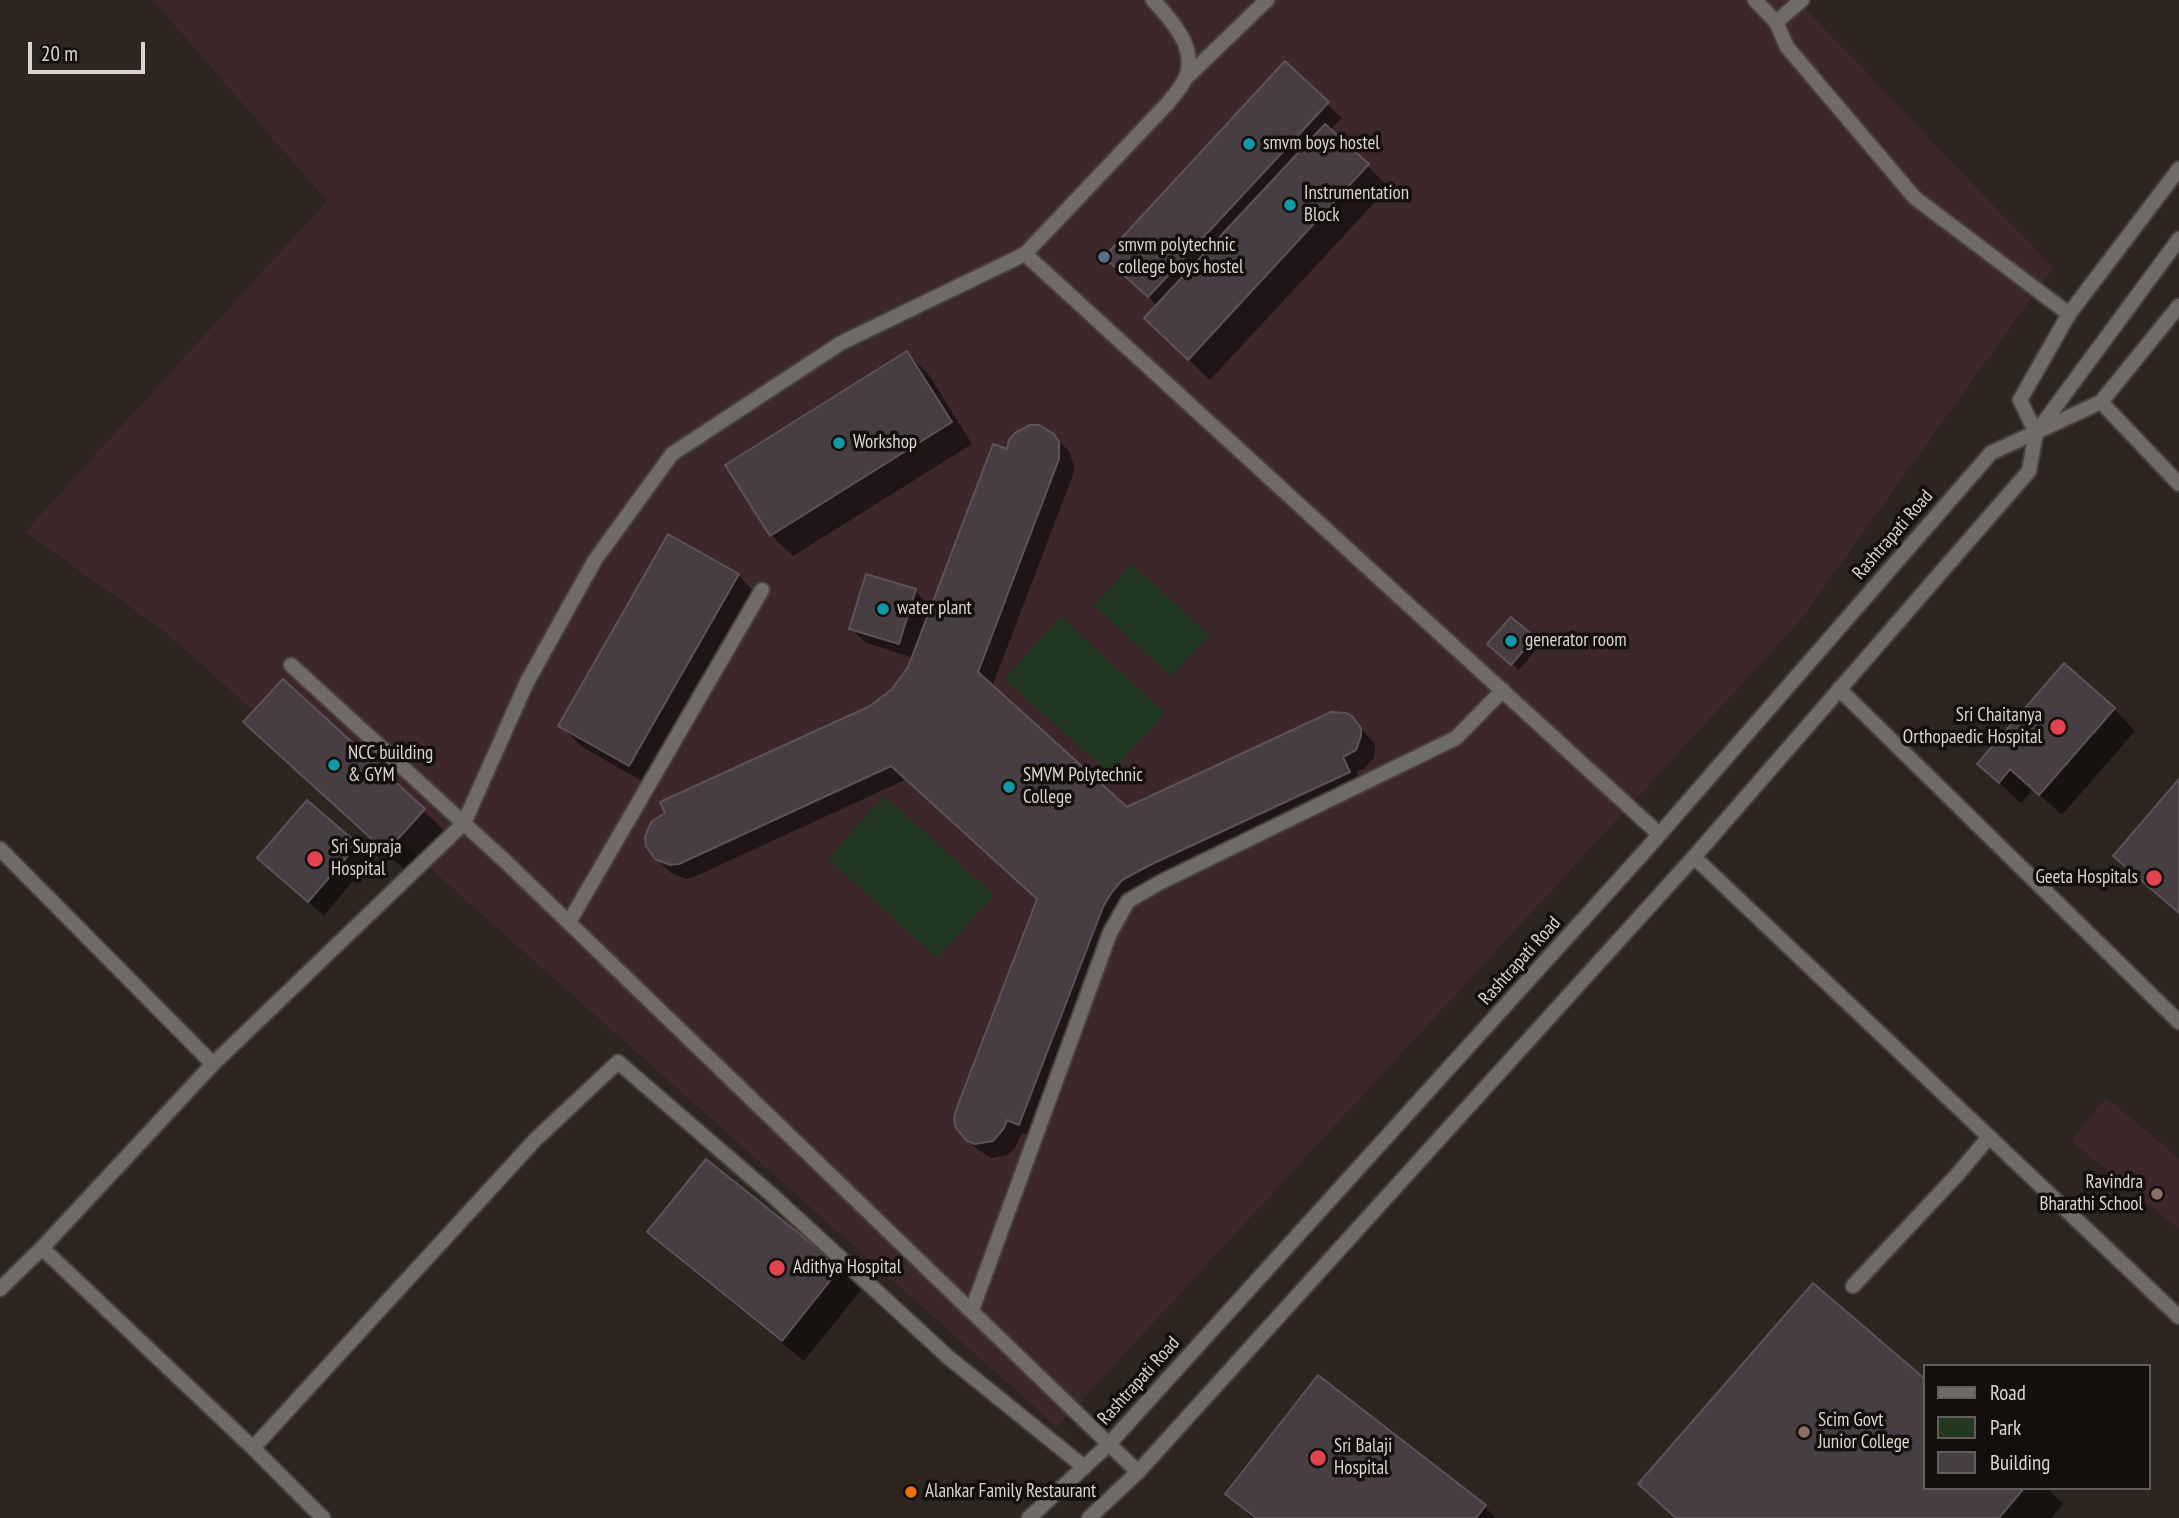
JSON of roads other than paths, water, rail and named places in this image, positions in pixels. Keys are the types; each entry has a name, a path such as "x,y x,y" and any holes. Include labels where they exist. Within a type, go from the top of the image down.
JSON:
{"street":[{"path":"1153,0 1171,20 1189,53 1185,79"},
{"path":"0,1289 42,1248 213,1064 464,823 527,682 595,560 672,454 841,343 1025,254 1168,103 1185,79 1266,0"},
{"path":"1755,0 1776,22 1787,47 1915,198 2069,314"},
{"path":"1776,22 1802,0"},
{"path":"2179,169 2069,314 2020,400 2036,433 2101,402 2179,306"},
{"name":"Rashtrapati Road","path":"1089,1518 1138,1472 1694,857 2029,471 2036,433 2179,239"},
{"path":"1025,254 1660,834"},
{"path":"2101,402 2179,484"},
{"name":"Rashtrapati Road","path":"1029,1518 1109,1444 1660,834 1991,453 2036,433"},
{"path":"569,922 762,590"},
{"path":"291,665 569,922 1138,1472"},
{"path":"1839,689 2179,1022"},
{"path":"972,1310 1110,933 1128,901 1161,882 1456,738 1503,690"},
{"path":"0,849 213,1064"},
{"path":"1694,857 2179,1317"},
{"path":"253,1448 535,1140 618,1062 772,1195 948,1357 1084,1467"},
{"path":"1853,1286 1989,1137"},
{"path":"42,1248 323,1518"}],"place":[{"name":"smvm boys hostel","path":"1249,144"},
{"name":"Instrumentation Block","path":"1290,205"},
{"name":"smvm polytechnic college boys hostel","path":"1104,257"},
{"name":"Workshop","path":"839,443"},
{"name":"water plant","path":"883,609"},
{"name":"generator room","path":"1511,641"},
{"name":"Sri Chaitanya Orthopaedic Hospital","path":"2058,727"},
{"name":"NCC building & GYM","path":"334,765"},
{"name":"SMVM Polytechnic College","path":"1009,787"},
{"name":"Sri Supraja Hospital","path":"315,859"},
{"name":"Geeta Hospitals","path":"2154,878"},
{"name":"Ravindra Bharathi School","path":"2157,1194"},
{"name":"Adithya Hospital","path":"777,1268"},
{"name":"Scim Govt Junior College","path":"1804,1432"},
{"name":"Sri Balaji Hospital","path":"1318,1458"},
{"name":"Alankar Family Restaurant","path":"911,1492"}]}
